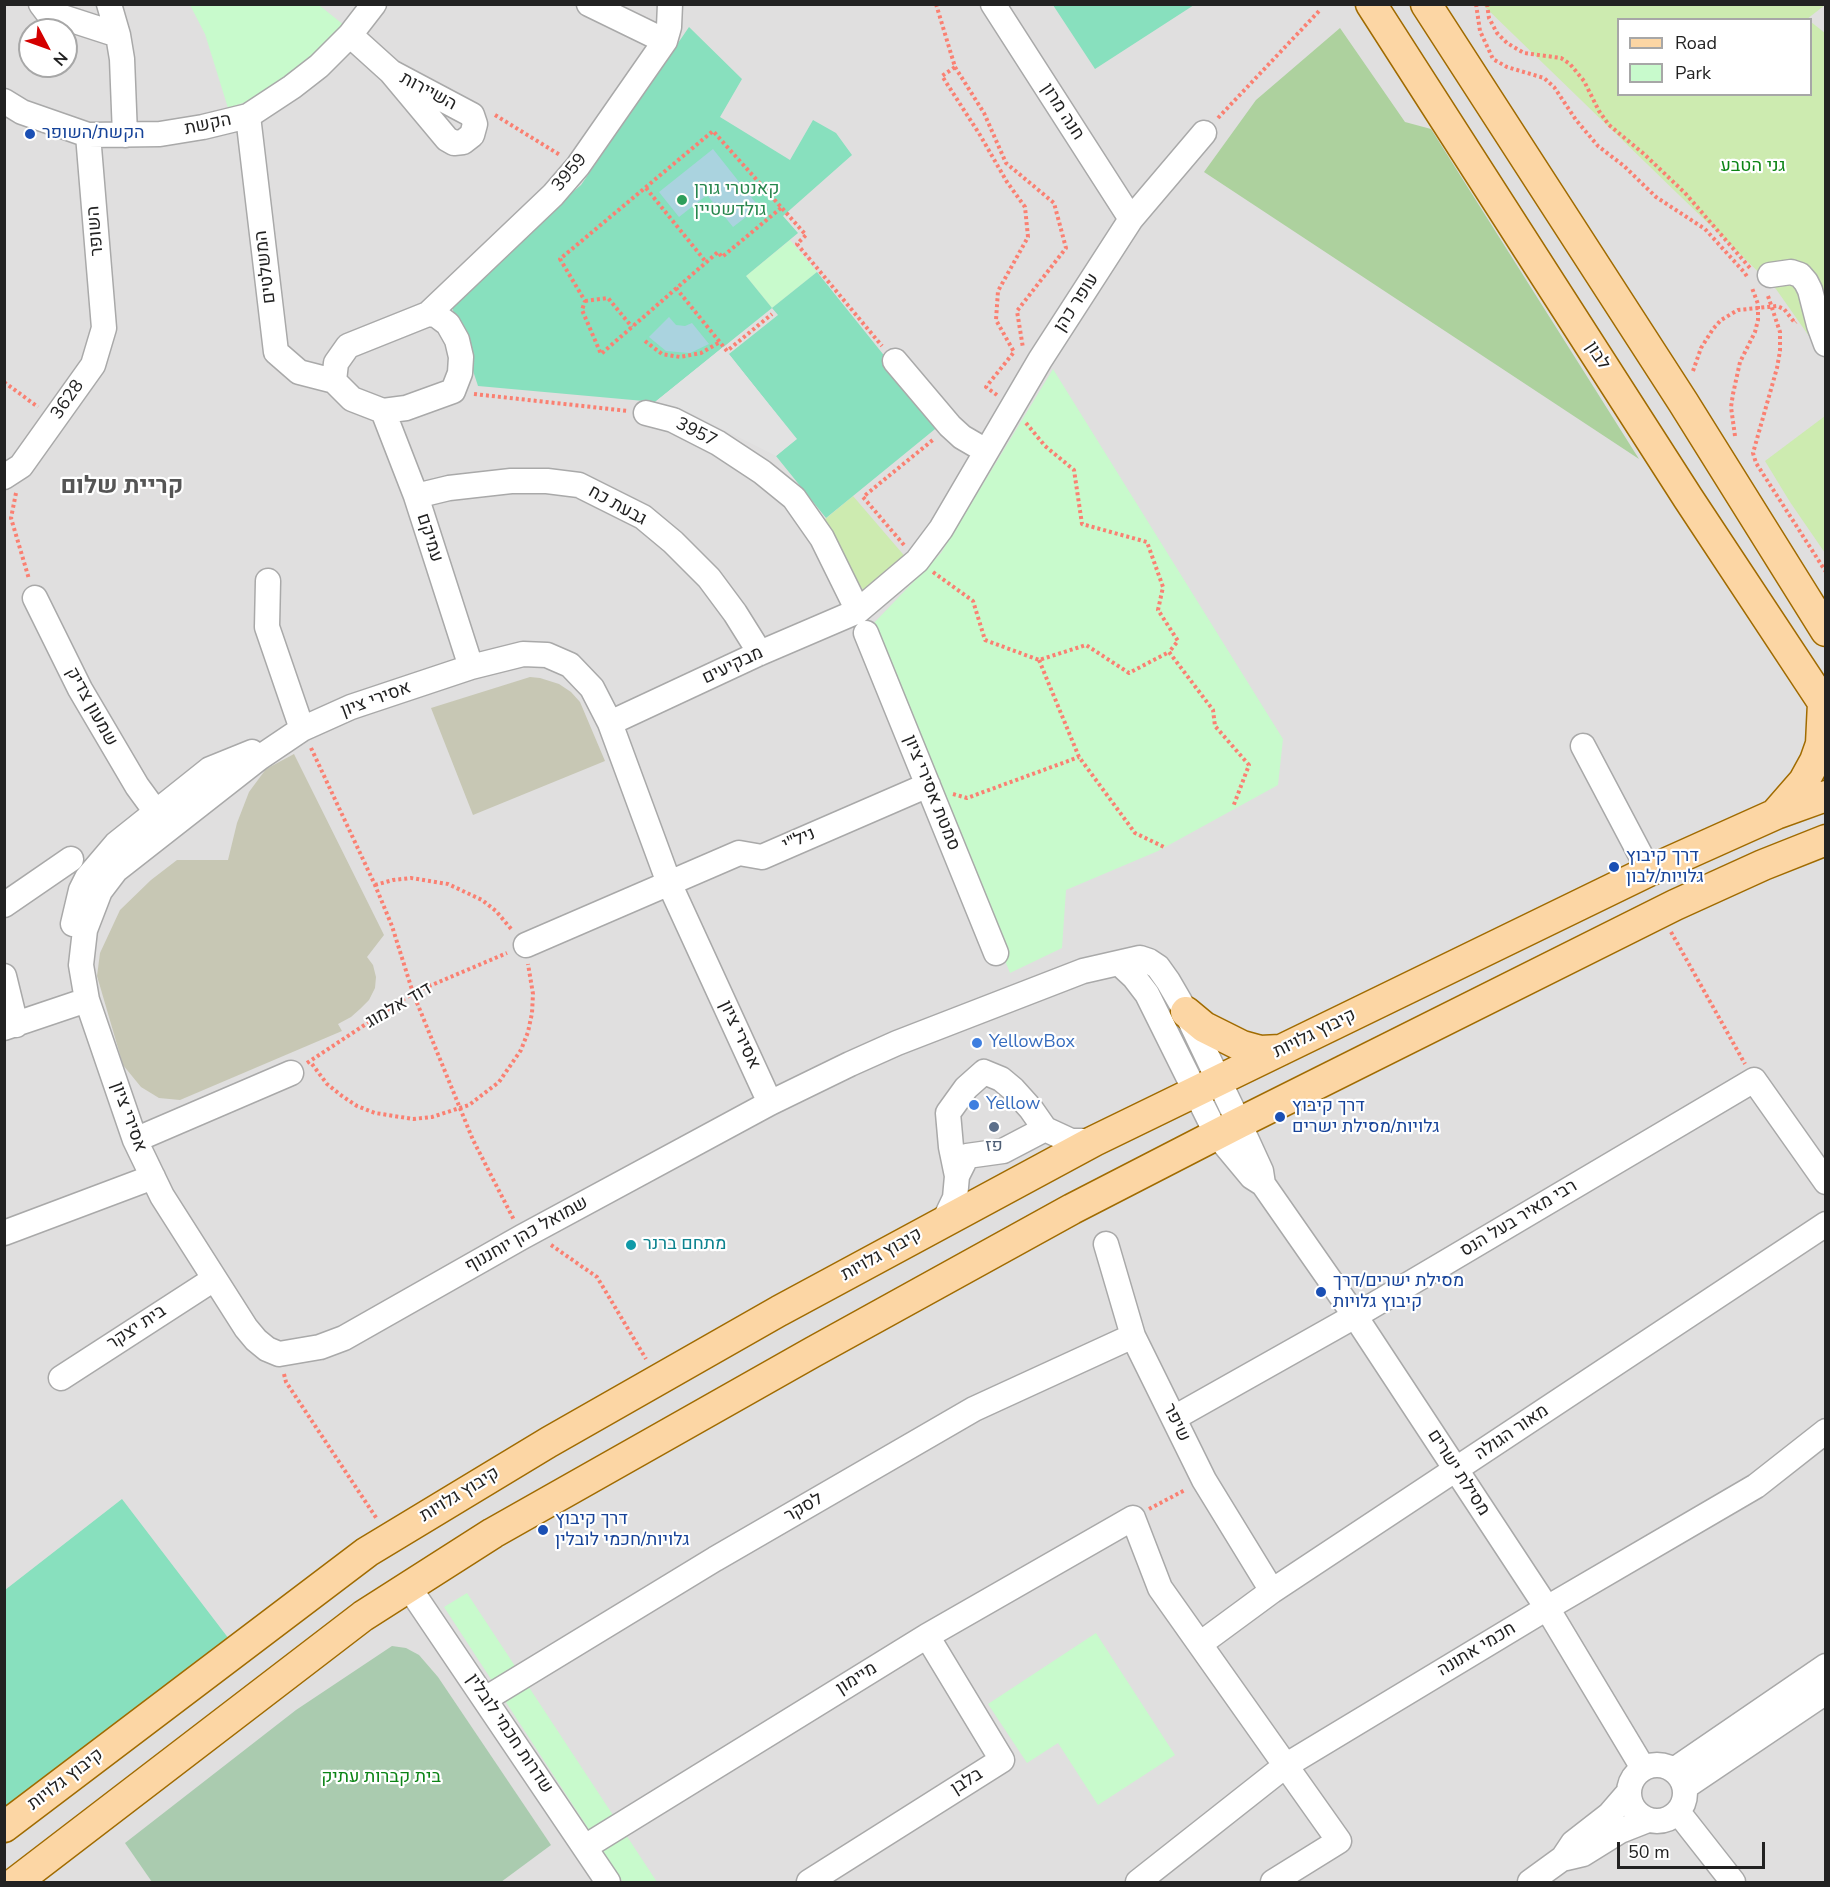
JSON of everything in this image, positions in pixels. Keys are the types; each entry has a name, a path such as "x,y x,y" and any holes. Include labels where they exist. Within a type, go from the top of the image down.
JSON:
{"main road":[{"name":"לבון","path":"1371,4 1688,498 1824,705"},
{"path":"1426,4 1683,402 1826,631"},
{"path":"1776,814 1804,781 1815,761 1821,744 1824,705"},
{"name":"קיבוץ גלויות","path":"4,1827 367,1552 539,1448 659,1380 944,1221 1094,1142 1649,871 1776,814 1826,796"},
{"path":"16,1882 336,1637 408,1586 494,1533 813,1352 1072,1209 1675,905 1763,865 1824,841"},
{"path":"1186,1012 1204,1027 1242,1046 1260,1051 1281,1050"}],"street":[{"path":"41,4 47,12 118,35"},
{"path":"109,4 122,59 125,135"},
{"name":"הקשת","path":"4,101 21,112 88,135 160,134 248,116 320,66 350,35 374,4"},
{"path":"590,4 602,12 665,41"},
{"name":"3959","path":"428,314 553,195 578,166 665,41 669,27 670,4"},
{"name":"חנה מרון","path":"993,4 1131,219"},
{"name":"השיירות","path":"350,35 391,72 447,139 454,143 463,142 472,135 475,124 472,115 391,72"},
{"name":"המשלטים","path":"248,116 276,352 299,372 334,381"},
{"name":"עופר כהן","path":"862,622 917,561 941,529 1041,360 1131,219 1204,133"},
{"name":"השופר","path":"88,135 104,328"},
{"path":"1764,280 1791,272 1800,275 1810,290 1826,344"},
{"path":"428,314 436,315 448,324 457,340 461,357 460,373 453,391 406,408 382,411 352,399 334,381 336,363 348,346 428,314"},
{"name":"3628","path":"13,472 93,365 104,328"},
{"path":"895,361 950,426 962,437 986,452"},
{"name":"עמיקם","path":"382,411 416,496 471,668"},
{"name":"3957","path":"646,413 673,420 718,443 762,472 794,498 822,538 862,622"},
{"name":"גבעת כח","path":"416,496 449,488 511,481 547,481 579,485 643,517 673,542 709,578 735,613 760,653"},
{"path":"81,965 74,951 72,930 81,890 95,866 105,855 210,769 295,734 267,627 268,581"},
{"name":"שמעון צדיק","path":"35,598 85,699 137,786 156,812"},
{"name":"מבקיעים","path":"610,723 760,653 862,622"},
{"name":"סמטת אסירי ציון","path":"862,622 996,953"},
{"name":"אסירי ציון","path":"279,1354 267,1349 246,1328 162,1196 135,1140 87,1000 81,965 82,946 90,913 100,891 116,870 259,758 295,734 351,707 471,668 523,654 547,655 570,665 592,688 610,723 669,883 770,1103"},
{"path":"1583,746 1649,871"},
{"name":"ניל\"י","path":"669,883 739,853 762,857 928,785"},
{"path":"4,905 71,859"},
{"path":"524,946 669,883"},
{"path":"770,1103 897,1043 1083,971 1140,958 1158,967 1186,1012 1206,1086"},
{"path":"1120,964 1134,977 1146,994 1206,1086"},
{"path":"4,976 10,1027 87,1000"},
{"path":"135,1140 301,1067"},
{"path":"944,1221 955,1198 957,1176 951,1147 948,1113 966,1088 984,1072 1002,1079 1013,1089 1045,1129 1071,1142 1094,1142"},
{"path":"1754,1080 1826,1182"},
{"name":"רבי מאיר בעל הנס","path":"1174,1418 1356,1316 1754,1080"},
{"name":"מסילת ישרים","path":"1206,1086 1251,1177 1263,1184 1356,1316 1547,1608 1643,1768"},
{"name":"שמואל כהן יוחננוף","path":"279,1354 320,1347 344,1338 529,1233 770,1103"},
{"path":"957,1176 968,1156 1003,1151 1045,1129"},
{"path":"4,1233 153,1177"},
{"name":"מאור הגולה","path":"1200,1644 1272,1591 1826,1224"},
{"name":"שיפר","path":"1106,1244 1133,1336 1204,1480 1272,1591"},
{"name":"בית יצקר","path":"60,1378 214,1279"},
{"name":"לסקר","path":"486,1701 715,1559 974,1409 1133,1336"},
{"name":"חכמי אתונה","path":"1137,1882 1285,1766 1547,1608 1756,1486 1826,1431"},
{"path":"1133,1518 1160,1588 1339,1841 1272,1882"},
{"name":"מיימון","path":"585,1847 927,1636 1133,1518"},
{"name":"שדרות חכמי לובלין","path":"408,1586 608,1882"},
{"name":"בלבן","path":"809,1882 1002,1760 927,1636"},
{"path":"1679,1778 1826,1666"},
{"path":"1679,1778 1826,1692"},
{"path":"1563,1858 1583,1854 1620,1831 1648,1820 1665,1820 1678,1812 1684,1801 1679,1778 1657,1764 1643,1768 1635,1774 1630,1781 1628,1793 1635,1812 1648,1820"},
{"path":"1530,1882 1563,1858 1573,1843 1609,1815 1628,1793"},
{"path":"1678,1812 1733,1882"}],"path":[{"path":"936,4 955,68 984,113 1006,163 1054,203 1066,248 1017,311 1022,347 1041,360"},
{"path":"1476,4 1480,31 1493,58 1507,67 1544,78 1554,87 1576,120 1598,146 1624,165 1656,197 1706,229 1744,272 1758,308 1755,332 1740,362 1733,394 1731,407 1737,442"},
{"path":"1487,4 1489,18 1497,33 1507,44 1524,53 1561,58 1570,64 1584,81 1609,125 1644,153 1685,193 1764,280 1780,332 1779,360 1753,453 1756,463 1826,573"},
{"path":"1204,133 1320,10"},
{"path":"950,426 863,497 917,561 973,600 985,640 1039,660 1086,645 1129,673 1169,652 1178,640 1158,610 1163,587 1147,542 1082,524 1074,470 1045,446 1013,407 986,387 1014,352 996,320 998,291 1028,237 1025,207 1007,182 942,76 955,68"},
{"path":"472,115 489,111 578,166"},
{"path":"781,208 722,257 718,252 602,354 582,310 585,301 560,259 713,131 806,235 797,244 895,361"},
{"path":"646,188 706,262"},
{"path":"676,288 727,351 772,314"},
{"path":"585,301 608,298 632,327"},
{"path":"1692,373 1701,348 1721,320 1738,310 1781,306 1795,323 1798,321"},
{"path":"645,341 662,354 680,357 701,353 720,342"},
{"path":"4,382 54,420"},
{"path":"453,391 646,413"},
{"path":"13,472 11,518 35,598"},
{"path":"1169,652 1213,710 1215,726 1248,765 1233,807"},
{"path":"1039,660 1080,757 1135,832 1164,847"},
{"path":"295,734 375,885 392,926 413,993 472,1140 529,1233 537,1235 597,1277 659,1380"},
{"path":"928,785 967,798 1080,757"},
{"path":"301,1067 357,1106 375,1113 413,1119 432,1117 460,1109 500,1082 512,1067 525,1041 532,1013 531,976 524,946 496,911 466,890 448,884 411,878 375,885"},
{"path":"1666,923 1754,1080"},
{"name":"דוד אלמוג","path":"301,1067 413,993 524,946"},
{"path":"279,1354 286,1382 382,1527"},
{"path":"1133,1518 1204,1480"}],"shaded area":[{"path":"5,5 1825,5 1825,1882 5,1882"},
{"path":"723,347 797,439 776,456 686,411 655,402"},
{"path":"530,677 559,684 580,702 605,761 473,815 431,708"},
{"path":"294,754 384,935 367,957 373,965 376,977 375,988 369,1000 360,1009 338,1024 342,1031 180,1100 159,1098 141,1087 123,1065 97,976 100,953 120,910 151,880 177,860 228,860 237,823 249,792 266,769"}],"green space":[{"path":"190,5 319,5 345,26 314,59 252,100 228,108 205,34"},
{"path":"1053,5 1194,5 1095,69"},
{"name":"גני הטבע","path":"1483,5 1825,5 1808,18 1617,18 1617,96 1812,96 1812,23 1825,33 1825,359 1776,289"},
{"name":"קאנטרי גורן גולדשטיין","path":"689,27 742,79 720,117 790,160 813,120 836,133 852,155 783,216 798,233 746,276 772,308 655,402 478,386 449,298 581,185"},
{"path":"1340,28 1405,122 1431,129 1639,459 1204,172 1256,100"},
{"path":"790,240 817,272 772,308 746,276"},
{"path":"817,272 940,425 826,518 776,456 796,439 729,354 778,315 772,308"},
{"path":"1053,369 1283,739 1278,785 1158,851 1066,890 1062,948 1010,973 871,626 941,553"},
{"path":"1825,416 1825,553 1765,461"},
{"path":"853,496 908,560 866,594 818,525"},
{"path":"122,1499 229,1639 5,1810 5,1590"},
{"path":"467,1593 657,1882 623,1882 444,1607"},
{"path":"1096,1633 1175,1755 1098,1805 1058,1743 1027,1763 988,1704"},
{"name":"בית קברות עתיק","path":"392,1646 406,1648 419,1655 438,1677 551,1845 501,1882 152,1882 125,1843 296,1710"}],"water":[{"path":"713,149 759,207 733,227 707,195 679,217 659,192"},
{"path":"669,317 676,325 685,326 692,323 709,344 690,353 666,351 649,337"}],"place":[{"name":"הקשת/השופר","path":"30,134"},
{"name":"קאנטרי גורן גולדשטיין","path":"682,200"},
{"name":"דרך קיבוץ גלויות/לבון","path":"1614,867"},
{"name":"YellowBox","path":"977,1043"},
{"name":"Yellow","path":"974,1105"},
{"name":"דרך קיבוץ גלויות/מסילת ישרים","path":"1280,1117"},
{"name":"פז","path":"994,1127"},
{"name":"מתחם ברנר","path":"631,1245"},
{"name":"מסילת ישרים/דרך קיבוץ גלויות","path":"1321,1292"},
{"name":"דרך קיבוץ גלויות/חכמי לובלין","path":"543,1530"}],"district":[{"name":"קריית שלום","path":"122,487"}]}
